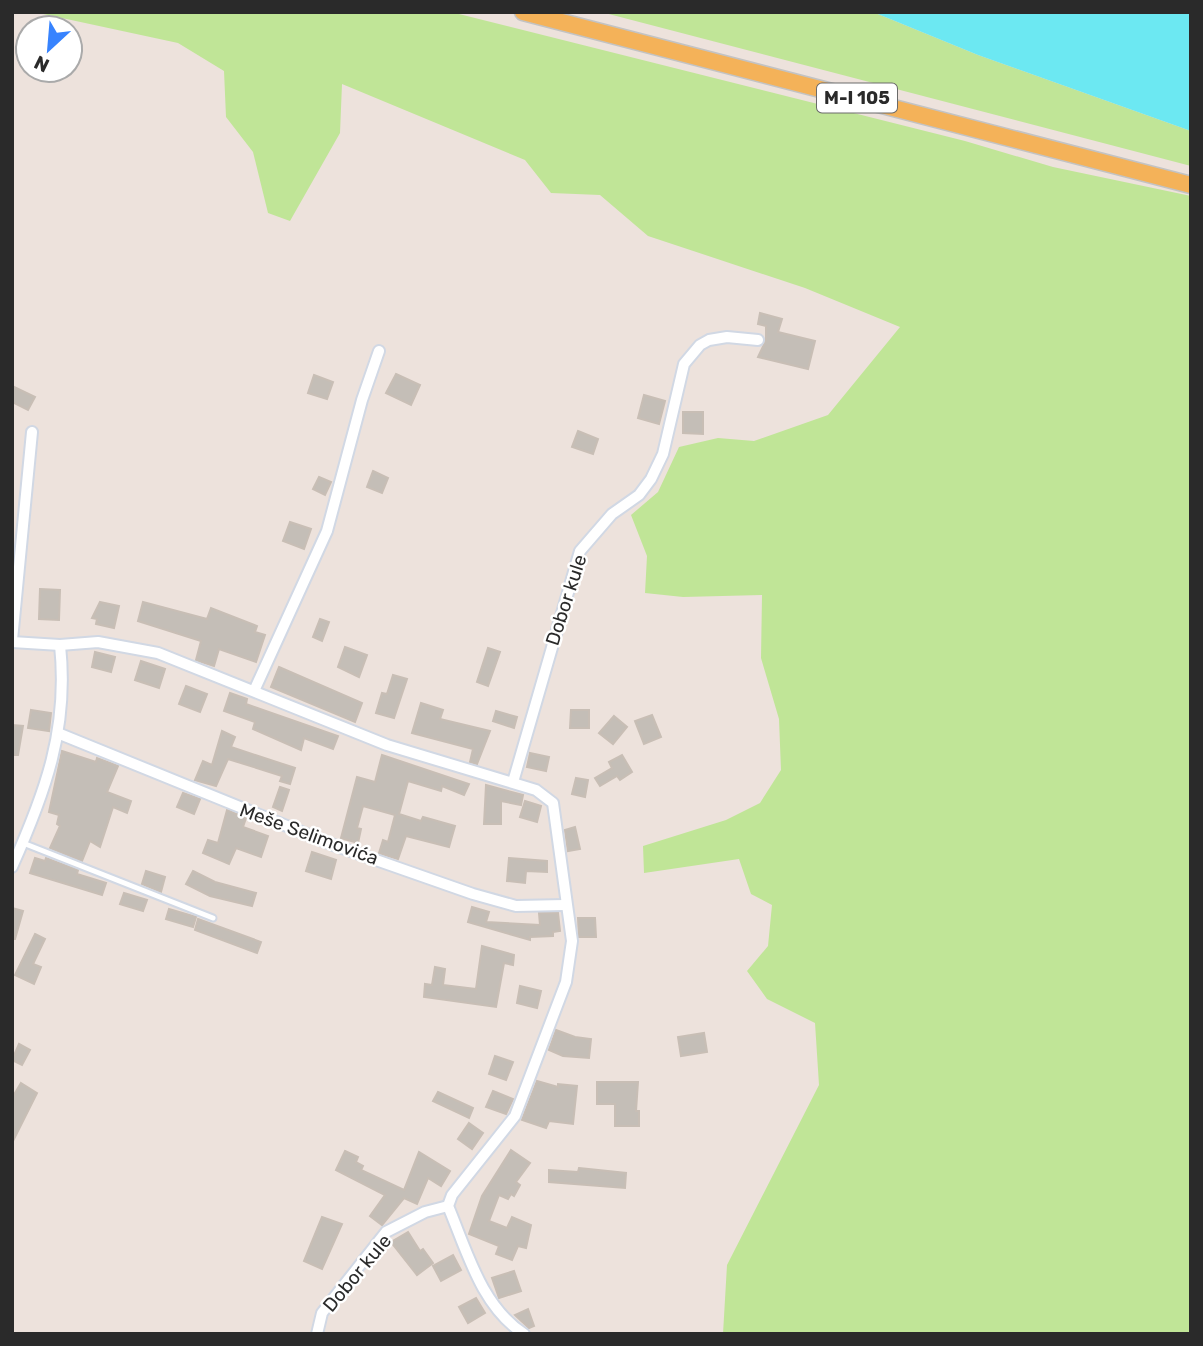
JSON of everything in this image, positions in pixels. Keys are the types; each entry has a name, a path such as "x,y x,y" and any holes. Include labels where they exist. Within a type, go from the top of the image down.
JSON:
{"main road":[{"name":"M-I 105","path":"523,12 1191,185"}],"street":[{"name":"Dobor kule","path":"513,782 580,551 612,514 639,495 651,479 663,454 684,365 700,345 709,340 727,337 758,340"},
{"path":"254,691 327,531 362,400 379,351"},
{"path":"32,432 12,641 60,645 98,642 158,653 387,745 536,790 554,803 565,905 572,941 566,982 515,1116 452,1195 448,1206 489,1302 506,1322 524,1334"},
{"path":"12,867 47,780 60,734 60,645"},
{"name":"Meše Selimovića","path":"60,734 324,842 474,894 516,906 565,905"},
{"name":"Dobor kule","path":"317,1334 322,1313 386,1232 425,1212 448,1206"}],"lane":[{"path":"23,843 212,918"}],"green space":[{"path":"34,12 451,12 965,141 1053,167 1191,196 1191,1334 723,1334 727,1265 819,1085 815,1023 767,999 747,971 768,946 772,905 751,894 739,859 644,873 643,846 726,820 760,803 781,770 779,719 761,658 762,595 683,597 645,593 647,556 631,515 658,492 679,447 718,438 754,441 828,415 900,327 805,288 648,236 600,195 551,193 525,160 342,84 340,133 290,221 268,213 253,152 226,117 224,71 178,43 84,23 84,14"},
{"path":"601,12 873,12 978,55 1191,131 1191,166"}],"water":[{"path":"873,12 1191,12 1191,131 978,55"}],"building":[{"path":"760,313 782,319 778,332 815,341 808,369 758,357 766,340 766,326 758,324"},
{"path":"396,374 420,385 411,405 386,393"},
{"path":"314,375 333,382 327,399 308,393"},
{"path":"12,386 35,397 28,410 12,402"},
{"path":"644,395 665,401 659,424 638,418"},
{"path":"683,412 703,412 703,434 683,433"},
{"path":"578,431 598,439 593,454 572,447"},
{"path":"373,471 388,478 382,493 367,487"},
{"path":"319,477 331,482 325,495 313,489"},
{"path":"290,522 311,529 304,549 283,541"},
{"path":"40,589 60,590 59,620 39,619"},
{"path":"100,602 119,606 114,628 96,624 97,619 92,618"},
{"path":"143,602 207,619 211,608 257,626 255,632 265,635 256,662 219,649 214,666 196,660 201,641 138,621"},
{"path":"320,619 329,622 322,641 313,637"},
{"path":"345,647 367,655 359,677 338,667"},
{"path":"488,648 500,652 488,686 477,682"},
{"path":"95,652 115,657 111,672 92,667"},
{"path":"141,661 165,669 159,688 135,680"},
{"path":"279,667 362,703 355,722 271,687"},
{"path":"393,675 407,679 394,718 376,713 382,693 387,694"},
{"path":"186,686 207,694 200,712 179,704"},
{"path":"230,693 247,699 246,704 338,736 333,749 304,738 301,750 253,729 255,722 224,711"},
{"path":"421,703 443,710 440,719 490,731 477,764 470,762 473,749 412,733"},
{"path":"31,710 51,713 49,731 28,728"},
{"path":"571,710 589,710 589,728 570,728"},
{"path":"496,711 517,717 514,728 493,721"},
{"path":"652,715 661,737 644,744 635,721"},
{"path":"614,716 627,727 613,744 599,733"},
{"path":"12,725 23,726 18,755 12,755"},
{"path":"222,731 235,737 231,747 295,768 290,784 280,781 282,776 228,759 216,786 195,780 203,761 212,765"},
{"path":"62,751 96,762 97,758 118,766 107,792 131,801 127,813 113,807 100,847 90,841 82,861 50,848 60,826 57,824 59,815 49,812"},
{"path":"530,753 549,757 546,771 527,767"},
{"path":"382,755 469,784 464,795 442,786 441,791 408,781 399,814 421,821 423,817 455,826 449,847 406,836 398,859 379,853 383,840 388,842 395,815 363,806 357,828 361,829 358,843 341,838 357,777 375,782"},
{"path":"622,755 632,772 620,780 617,776 600,786 595,778 612,768 609,762"},
{"path":"576,778 588,780 585,797 572,794"},
{"path":"486,785 523,795 521,805 501,801 501,824 484,824"},
{"path":"280,787 289,790 282,811 273,807"},
{"path":"183,793 200,799 194,814 177,807"},
{"path":"525,801 541,806 537,822 520,817"},
{"path":"227,810 246,818 243,827 268,836 261,857 236,848 229,864 203,853 208,840 218,843"},
{"path":"575,827 580,849 568,851 565,830"},
{"path":"312,852 336,860 331,879 306,871"},
{"path":"35,858 45,861 46,858 78,870 77,874 106,883 102,895 30,873"},
{"path":"509,858 547,861 547,872 526,871 525,883 507,881"},
{"path":"146,871 165,877 161,892 142,884"},
{"path":"193,871 215,882 256,893 252,906 210,896 186,884"},
{"path":"124,893 147,900 143,911 120,904"},
{"path":"472,907 489,912 486,922 540,925 539,913 558,913 560,931 553,932 553,936 530,937 530,940 468,922"},
{"path":"12,908 23,911 15,939 12,939"},
{"path":"169,909 196,917 193,927 166,919"},
{"path":"578,918 595,918 596,937 579,937"},
{"path":"198,919 261,942 257,953 195,930"},
{"path":"35,934 45,939 33,964 41,967 34,984 15,975"},
{"path":"482,946 514,955 513,965 504,963 496,1007 424,997 425,984 432,985 435,967 445,969 443,985 476,989"},
{"path":"520,986 541,991 537,1008 517,1003"},
{"path":"556,1030 591,1039 589,1058 563,1056 549,1050"},
{"path":"704,1033 707,1052 681,1056 678,1037"},
{"path":"19,1044 30,1050 22,1065 12,1060"},
{"path":"495,1056 513,1062 506,1080 489,1074"},
{"path":"537,1081 558,1087 558,1084 577,1086 573,1124 549,1121 546,1128 522,1120"},
{"path":"597,1082 638,1082 636,1111 639,1111 639,1126 615,1126 615,1104 597,1104"},
{"path":"21,1083 37,1093 12,1143 12,1098"},
{"path":"493,1091 513,1099 506,1114 486,1107"},
{"path":"438,1092 473,1108 469,1118 433,1101"},
{"path":"469,1123 483,1133 472,1149 458,1139"},
{"path":"511,1150 530,1163 516,1182 520,1185 514,1196 511,1194 508,1199 499,1195 489,1221 507,1228 512,1217 531,1225 526,1248 518,1246 512,1260 496,1254 499,1246 469,1234 482,1196"},
{"path":"345,1151 358,1157 356,1162 363,1166 361,1170 404,1190 419,1152 450,1171 441,1186 428,1178 417,1204 404,1198 382,1225 370,1216 385,1195 336,1170"},
{"path":"579,1168 626,1173 625,1188 549,1182 549,1170 578,1172"},
{"path":"322,1217 342,1224 322,1269 304,1261"},
{"path":"408,1232 420,1251 423,1249 433,1263 417,1275 391,1242"},
{"path":"453,1255 461,1270 441,1281 433,1266"},
{"path":"514,1271 521,1291 499,1298 492,1278"},
{"path":"476,1298 485,1313 468,1323 459,1307"},
{"path":"528,1309 534,1326 529,1328 515,1315"}]}
